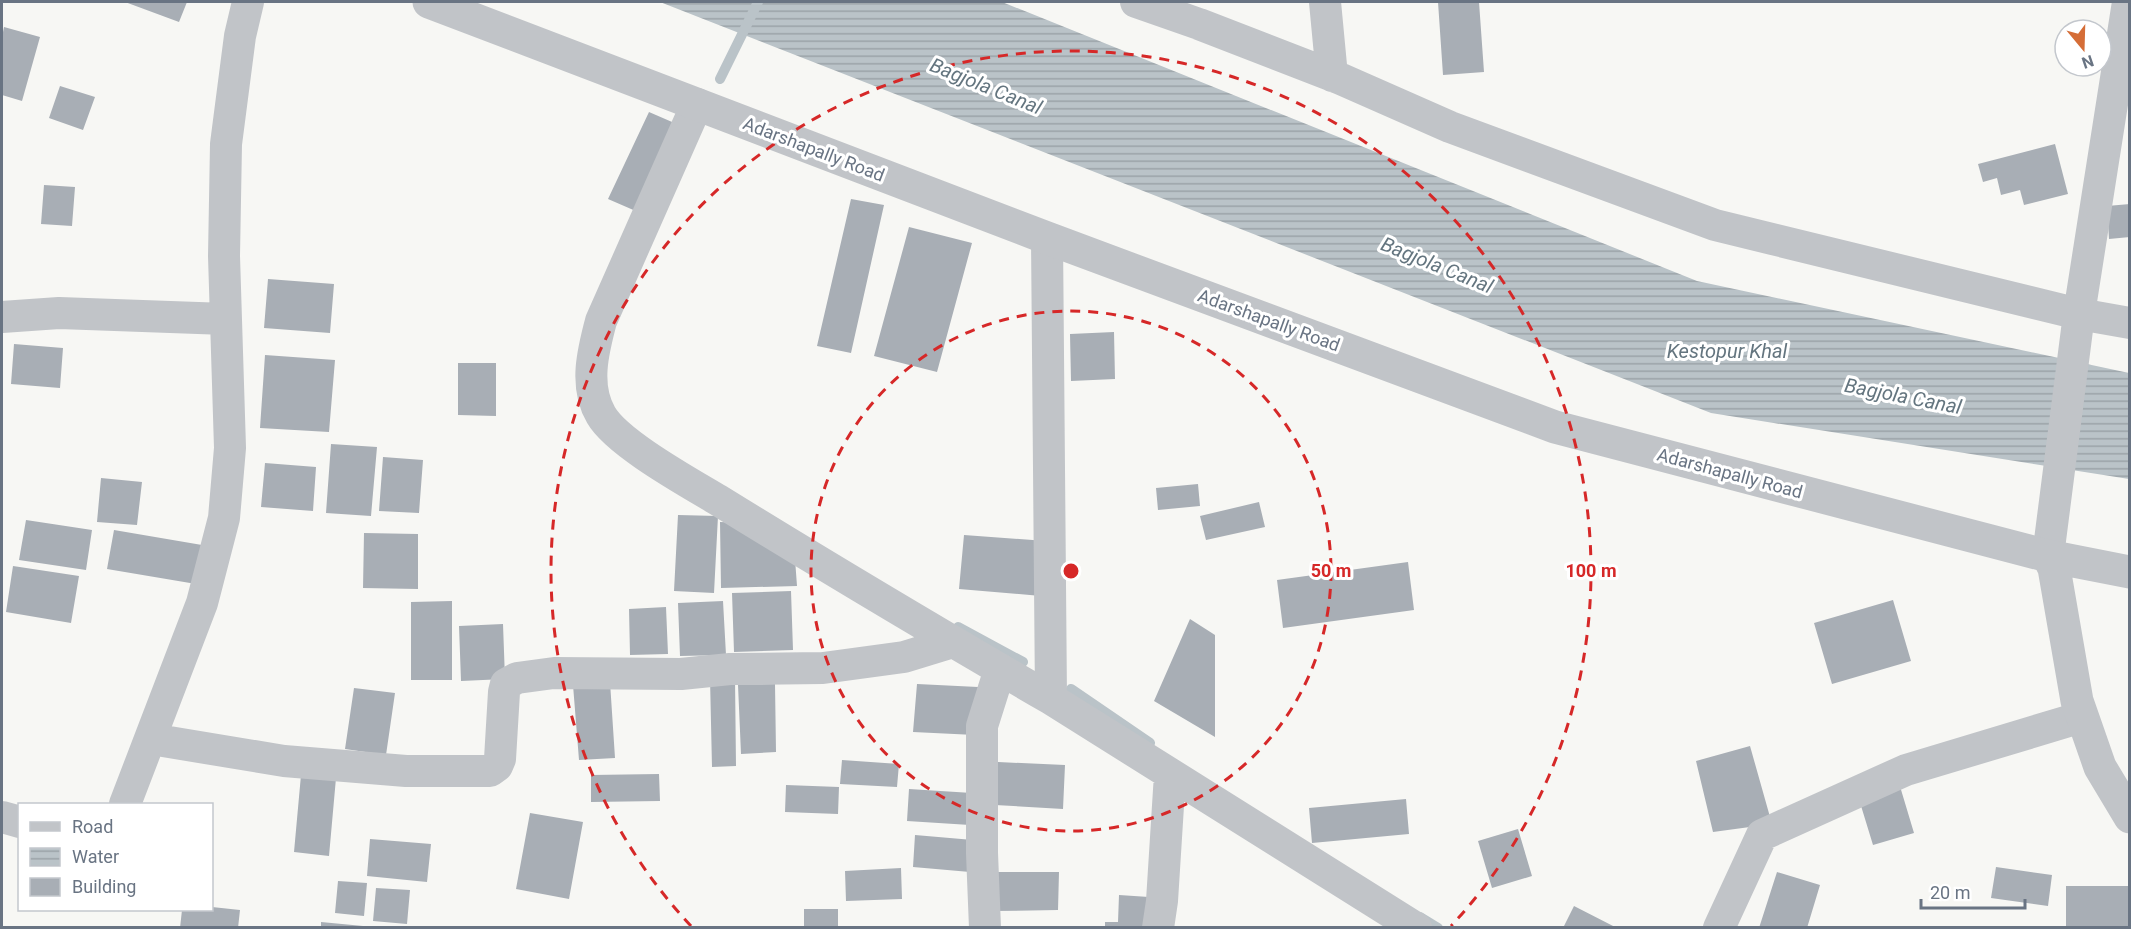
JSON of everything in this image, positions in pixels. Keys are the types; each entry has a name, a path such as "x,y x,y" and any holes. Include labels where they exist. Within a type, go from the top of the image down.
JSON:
{"street":[{"path":"125,803 202,603 224,518 230,448 224,256 226,144 240,36 248,2"},
{"name":"Adarshapally Road","path":"429,2 1047,238 1555,427 2048,556 2130,572"},
{"path":"1136,2 1332,76 1450,127 1715,225 2079,314 2130,323"},
{"path":"1325,2 1332,76"},
{"path":"2128,2 2079,314 2048,556 2054,567 2077,701 2082,717 2100,767 2130,817"},
{"path":"697,104 601,321 592,358 592,389 601,414 620,438 860,588 1051,699 1416,927"},
{"path":"1047,238 1051,699"},
{"path":"2,317 59,313 226,319"},
{"path":"151,739 284,761 406,771 490,771 497,766 500,759 506,684 517,678 554,673 681,674 729,669 823,669 904,657 953,642"},
{"path":"986,927 982,853 982,726 1000,669"},
{"path":"1719,927 1762,835 1906,770 2082,717"},
{"path":"1158,927 1170,774"},
{"path":"2,817 18,821"}],"water":[{"name":"Kestopur Khal","path":"660,2 1002,2 1697,281 2129,373 2129,479 1711,413"}],"building":[{"path":"125,2 187,2 179,22"},
{"path":"1438,2 1479,2 1484,72 1443,75"},
{"path":"4,27 40,37 22,101 2,95"},
{"path":"60,86 95,97 83,130 49,118"},
{"path":"649,112 679,125 638,212 608,199"},
{"path":"2055,144 2068,194 2024,205 2020,190 2001,195 1997,178 1983,182 1978,164"},
{"path":"44,185 75,187 72,226 41,224"},
{"path":"851,199 884,205 851,353 817,346"},
{"path":"2130,204 2130,237 2109,239 2107,206"},
{"path":"909,227 972,243 937,372 874,356"},
{"path":"268,279 334,284 330,333 264,328"},
{"path":"1114,332 1115,379 1071,381 1070,334"},
{"path":"14,344 63,348 60,388 11,384"},
{"path":"265,355 335,360 329,432 260,428"},
{"path":"458,363 496,363 496,416 458,415"},
{"path":"331,444 377,447 371,516 326,513"},
{"path":"383,457 423,460 419,513 379,511"},
{"path":"265,463 316,467 313,511 261,507"},
{"path":"101,478 142,482 137,525 97,522"},
{"path":"1198,484 1200,506 1158,510 1156,488"},
{"path":"1259,502 1265,527 1206,540 1200,516"},
{"path":"678,515 718,516 714,593 674,591"},
{"path":"26,520 92,530 86,570 19,560"},
{"path":"720,522 750,523 795,559 797,586 721,588"},
{"path":"114,530 202,545 196,584 107,569"},
{"path":"364,533 418,534 418,589 363,588"},
{"path":"964,535 1046,541 1041,596 959,589"},
{"path":"1408,562 1414,610 1283,628 1277,580"},
{"path":"13,566 79,576 71,623 6,612"},
{"path":"791,591 793,650 734,652 732,593"},
{"path":"1893,600 1911,661 1832,684 1814,623"},
{"path":"452,601 452,680 411,680 411,602"},
{"path":"723,601 726,655 680,656 678,603"},
{"path":"666,607 668,654 630,655 629,609"},
{"path":"1190,619 1215,635 1215,737 1154,701"},
{"path":"503,624 505,679 461,681 459,626"},
{"path":"710,678 735,678 736,766 712,767"},
{"path":"610,682 615,758 579,760 573,685"},
{"path":"775,684 776,752 741,754 738,685"},
{"path":"917,684 978,687 975,735 913,732"},
{"path":"354,688 395,693 386,755 345,749"},
{"path":"1750,746 1772,824 1713,832 1696,761"},
{"path":"842,760 899,764 897,787 840,784"},
{"path":"998,762 1065,765 1063,809 995,805"},
{"path":"659,774 660,801 591,802 591,775"},
{"path":"301,775 336,778 329,856 294,852"},
{"path":"1899,783 1914,833 1873,845 1858,796"},
{"path":"786,785 839,787 838,814 785,812"},
{"path":"909,789 972,793 970,825 907,821"},
{"path":"1406,799 1409,834 1312,843 1309,808"},
{"path":"530,813 583,822 569,899 516,889"},
{"path":"1518,829 1532,876 1492,888 1478,841"},
{"path":"915,835 973,840 970,872 913,867"},
{"path":"370,839 431,844 427,882 367,876"},
{"path":"1996,867 2052,875 2048,906 1991,898"},
{"path":"901,868 902,899 846,901 845,871"},
{"path":"994,872 1059,872 1058,910 994,911"},
{"path":"1777,872 1820,885 1807,928 1759,928"},
{"path":"338,881 367,883 364,916 335,913"},
{"path":"2066,886 2130,886 2130,928 2066,928"},
{"path":"376,888 410,890 407,924 373,921"},
{"path":"1119,895 1149,897 1147,928 1105,928 1105,922 1118,922"},
{"path":"1574,906 1617,928 1563,928"},
{"path":"213,907 240,910 238,928 180,928 182,911 213,911"},
{"path":"804,909 838,909 838,928 804,928"},
{"path":"321,922 363,926 363,928 321,928"}],"waterway":[{"path":"720,79 758,2"},
{"path":"958,627 1023,662"},
{"path":"1071,689 1150,743"},
{"path":"1420,917 1438,928"}],"water label":[{"name":"Bagjola Canal","path":"986,86"},
{"name":"Bagjola Canal","path":"1437,265"},
{"name":"Bagjola Canal","path":"1903,396"}]}
